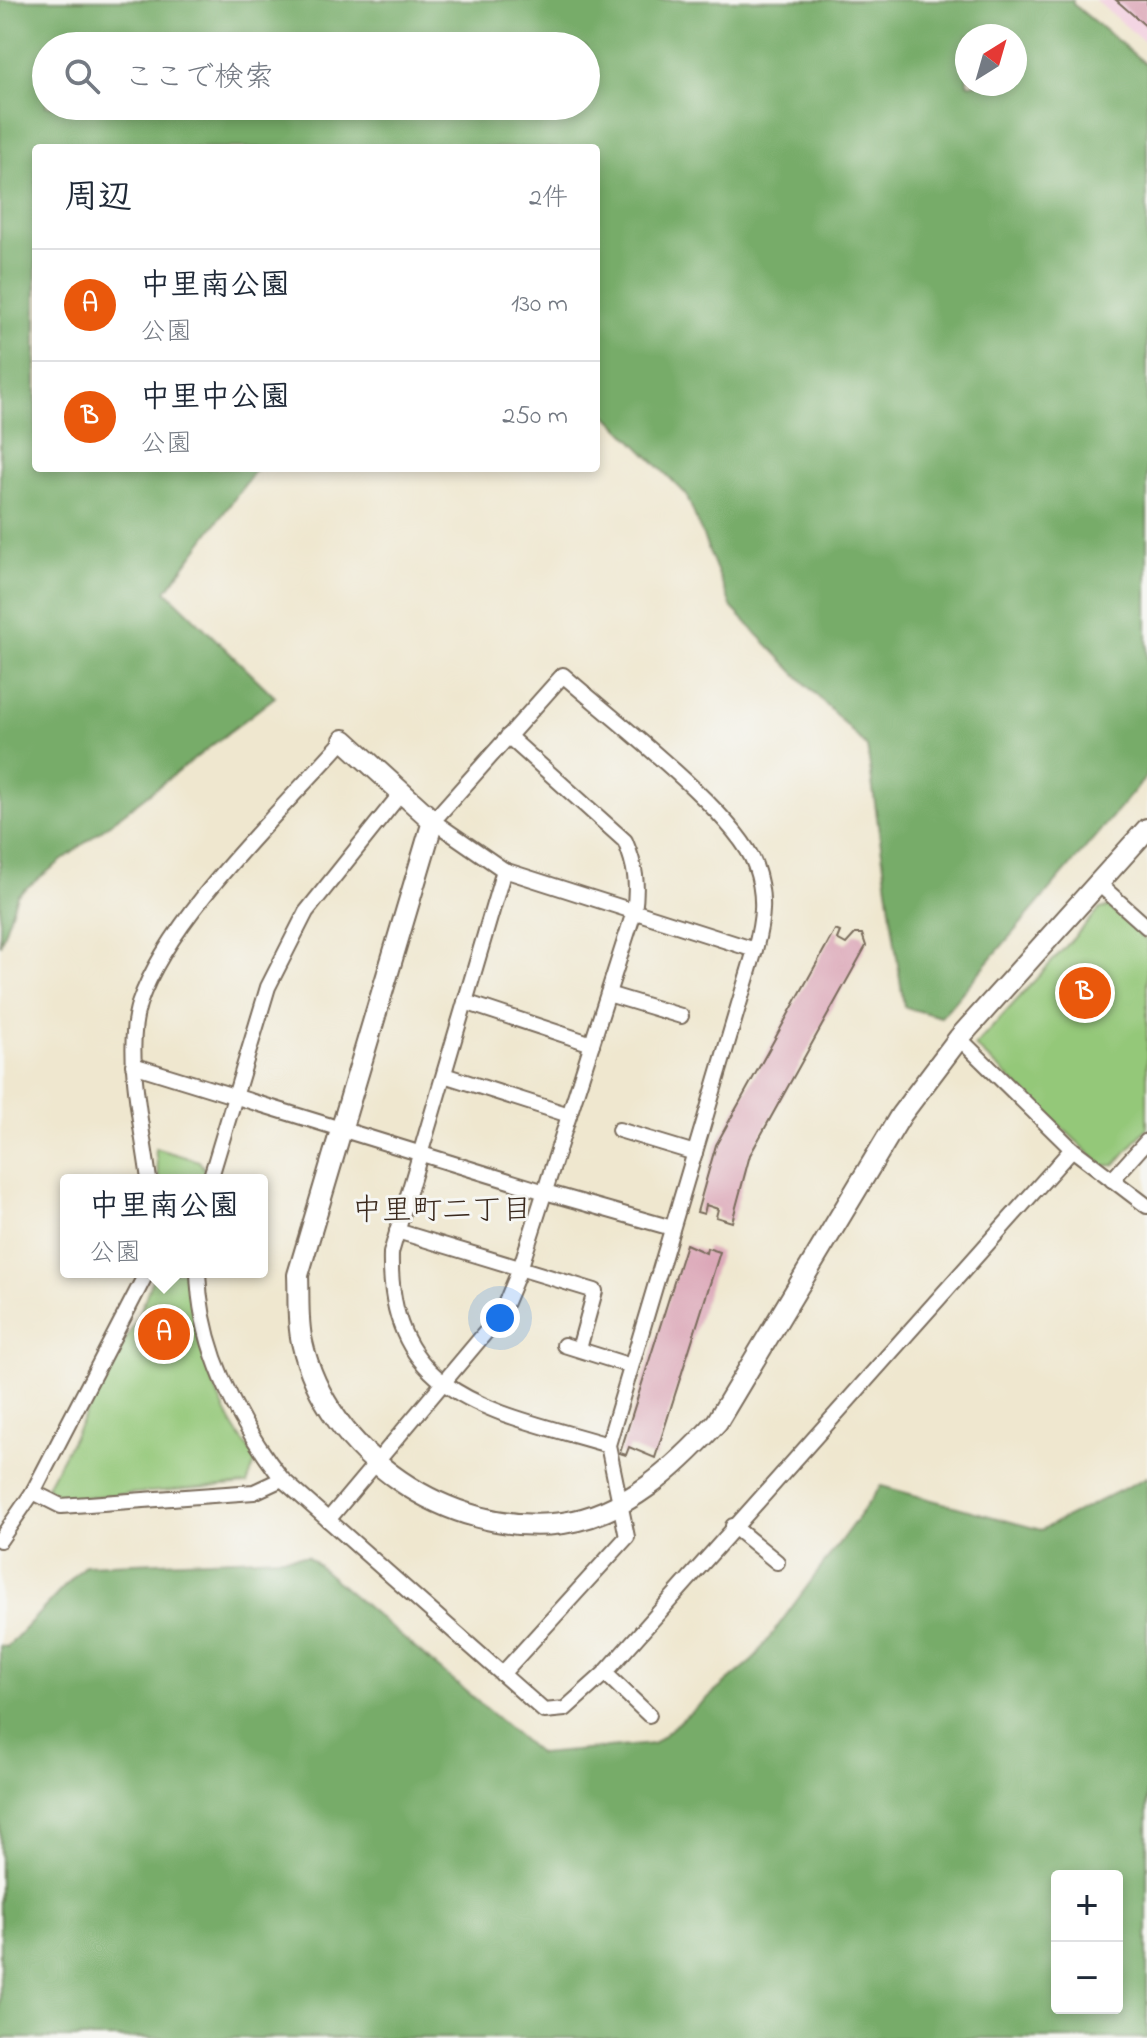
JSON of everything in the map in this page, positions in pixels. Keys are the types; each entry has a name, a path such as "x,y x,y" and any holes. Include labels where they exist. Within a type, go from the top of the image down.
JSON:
{"street":[{"path":"502,1674 627,1537 622,1503 614,1481 608,1445 765,910 755,864 734,827 563,675 433,821 298,1275 302,1342 326,1404 377,1464 428,1501 491,1523 564,1523 622,1503 678,1465 717,1422 901,1115 959,1038 1147,829"},
{"path":"328,1520 501,1314 520,1269 634,912 637,887 635,865 625,841 508,736"},
{"path":"148,1174 133,1065 139,1006 168,946 222,876 344,740 433,821 504,870 755,950"},
{"path":"212,1174 268,987 306,912 402,792"},
{"path":"504,870 391,1253 390,1292 402,1332 443,1385 478,1406 608,1445"},
{"path":"1099,884 1146,925"},
{"path":"608,994 681,1016"},
{"path":"465,1002 592,1044"},
{"path":"959,1038 1072,1149 1147,1206"},
{"path":"133,1065 672,1228"},
{"path":"444,1075 569,1115"},
{"path":"619,1130 695,1153"},
{"path":"1112,1180 1147,1141"},
{"path":"199,1278 212,1350 229,1399 252,1439 282,1479 544,1711 565,1709 605,1673 1072,1149"},
{"path":"397,1231 595,1291 571,1347 631,1366"},
{"path":"0,1540 33,1492 144,1278"},
{"path":"33,1492 61,1506 254,1492 282,1479"},
{"path":"733,1526 777,1562"},
{"path":"605,1673 649,1715"}],"shaded area":[{"path":"1095,0 1147,0 1147,44"}],"green space":[{"path":"0,0 1073,0 1073,4 1147,65 1147,776 941,1017 904,1007 867,747 732,608 686,494 600,408 600,144 32,144 32,472 254,472 166,591 275,697 17,895 0,945"},
{"path":"1109,907 1147,941 1147,1128 1115,1165 1103,1166 975,1046 1100,909"},
{"path":"155,1148 199,1161 205,1170 204,1174 158,1174"},
{"path":"153,1278 191,1278 195,1318 218,1396 243,1441 257,1457 247,1484 65,1499 54,1497 47,1486 139,1315"},
{"path":"1147,1477 1147,2038 0,2038 0,1645 7,1647 85,1565 307,1556 539,1754 653,1744 753,1660 881,1486 1041,1530"}],"building":[{"path":"1116,0 1147,0 1147,27"},
{"path":"835,930 840,932 837,939 846,944 855,934 862,934 866,946 750,1155 732,1222 716,1217 718,1209 706,1205 704,1214 697,1212 716,1145"},
{"path":"686,1244 706,1253 707,1248 720,1252 655,1458 629,1447 626,1455 620,1453"}],"place":[{"name":"中里中公園","path":"1085,993"},
{"name":"中里南公園","path":"164,1334"}],"district":[{"name":"中里町二丁目","path":"442,1212"}]}
